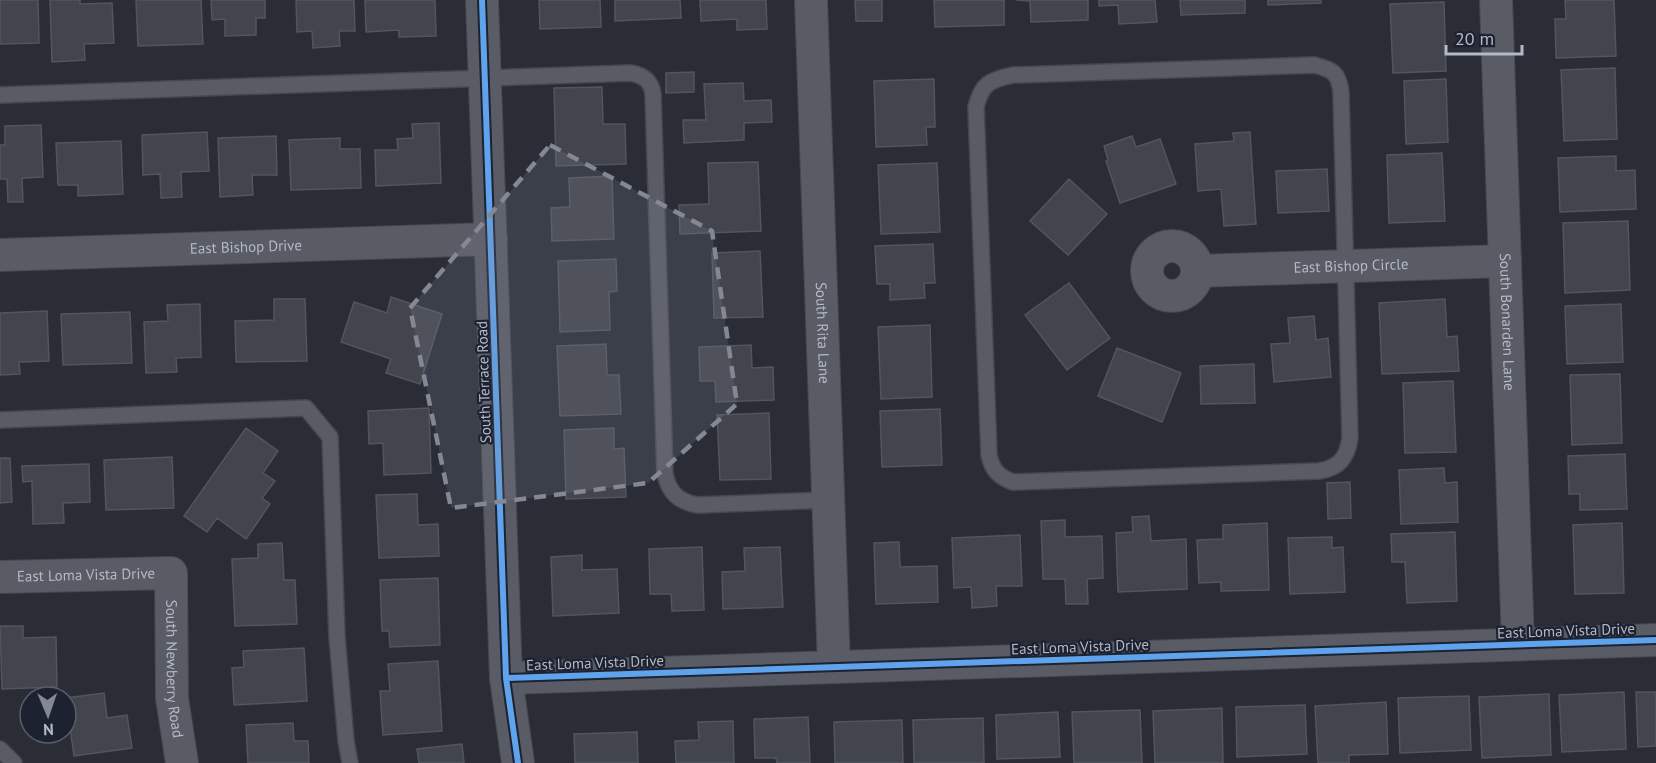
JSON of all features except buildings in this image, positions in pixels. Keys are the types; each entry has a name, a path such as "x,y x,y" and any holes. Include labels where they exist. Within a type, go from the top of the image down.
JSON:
{"street":[{"name":"South Terrace Road","path":"482,0 506,678 518,763"},
{"name":"South Rita Lane","path":"811,0 834,667"},
{"name":"South Bonarden Lane","path":"1496,0 1518,644"},
{"name":"East Bishop Drive","path":"0,255 491,239"},
{"name":"East Bishop Circle","path":"1197,271 1505,261"},
{"name":"East Loma Vista Drive","path":"0,577 171,573"},
{"name":"South Newberry Road","path":"171,573 172,698 182,763"},
{"name":"East Loma Vista Drive","path":"506,678 1656,640"}],"lane":[{"path":"1314,65 1325,68 1334,73 1340,82 1346,266 1350,438 1348,450 1342,461 1331,469 1013,482 1003,479 991,465 988,455 976,107 987,83 1013,75 1314,65"},
{"path":"0,95 630,72 639,74 652,86 653,94 665,474 668,487 675,496 686,503 698,505 828,500"},
{"path":"0,420 306,408 330,437 337,637 350,763"},
{"path":"0,749 15,763"}],"highlighted area":[{"path":"550,145 712,231 737,404 648,483 451,508 410,308"}],"cycle path":[{"path":"482,0 506,678 518,763"},
{"path":"506,678 1656,640"}]}
